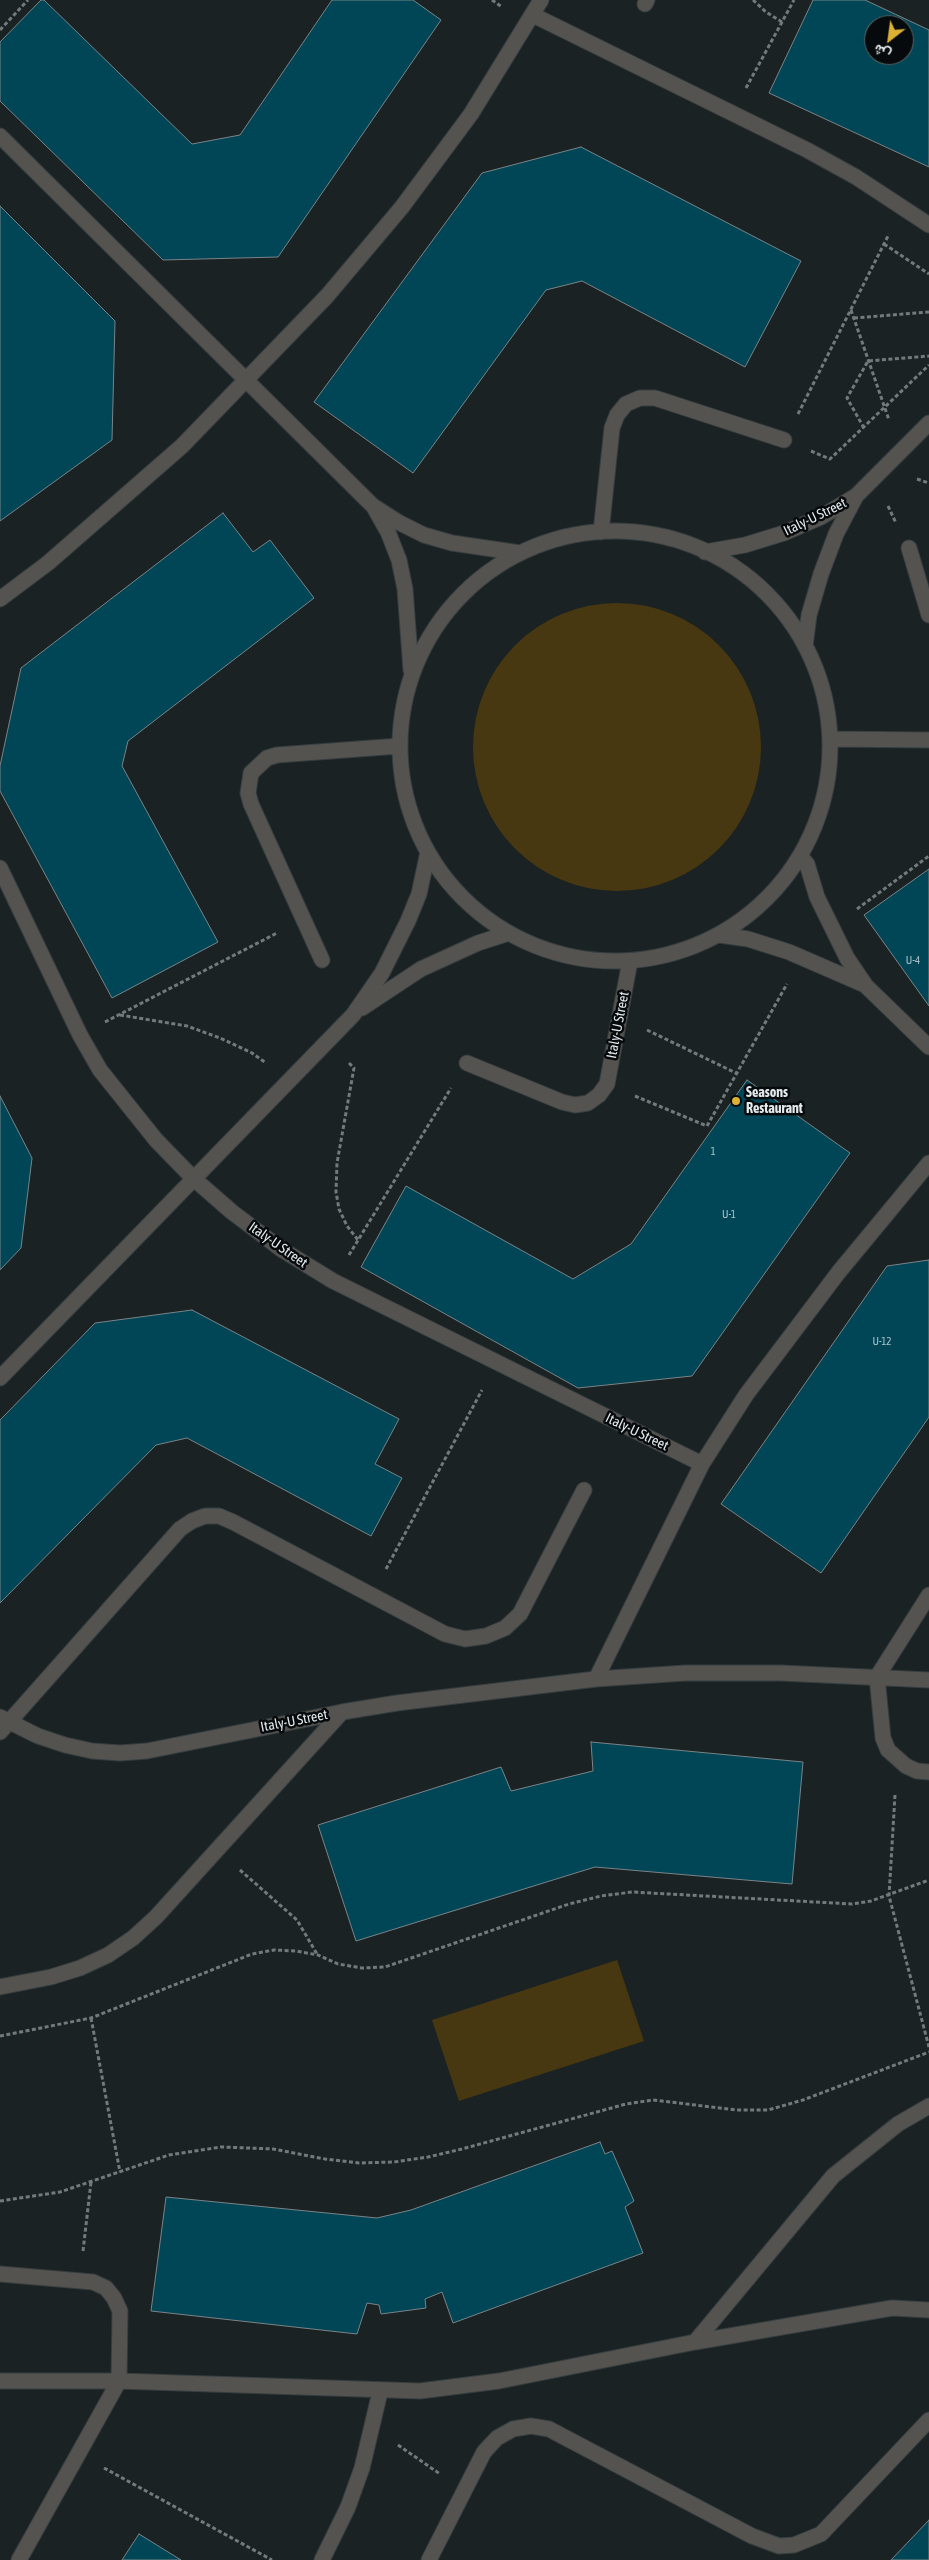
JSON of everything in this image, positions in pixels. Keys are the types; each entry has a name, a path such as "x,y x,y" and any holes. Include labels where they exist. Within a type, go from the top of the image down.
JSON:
{"street":[{"path":"0,599 48,563 116,506 182,446 326,296 402,207 471,114 541,0"},
{"path":"533,15 732,112 856,177 929,225"},
{"path":"0,136 373,506 398,522 424,534 452,543 520,553"},
{"path":"601,532 612,428 616,414 626,404 640,398 654,398 784,440"},
{"path":"856,496 929,423"},
{"name":"Italy-U Street","path":"705,552 745,545 784,533 821,516 856,496"},
{"name":"Italy-U Street","path":"805,646 809,615 821,574 836,534 856,496"},
{"path":"373,506 396,553 406,589 412,674"},
{"path":"601,532 637,532 672,539 705,552 736,568 763,591 786,616 805,646 819,675 827,707 831,739 826,794 818,821 800,856 784,882 754,911 720,935 676,952 630,961 599,960 568,956 538,947 508,933 463,898 444,876 428,852 412,818 403,783 399,746 403,710 412,674 429,636 454,603 484,574 520,553 559,538 601,532"},
{"path":"909,548 929,615"},
{"path":"831,739 929,740"},
{"path":"322,960 250,804 248,793 252,773 267,758 277,755 399,746"},
{"path":"0,1378 352,1015 382,973 400,938 419,894 428,852"},
{"path":"800,856 807,864 817,897 830,928 847,958 866,986 929,1047"},
{"name":"Italy-U Street","path":"0,868 80,1035 100,1070 127,1106 193,1178 232,1212 281,1249 332,1282 702,1464"},
{"path":"352,1015 421,969 478,943 508,933"},
{"path":"720,935 748,940 802,957 866,986"},
{"name":"Italy-U Street","path":"606,1084 630,961"},
{"path":"467,1063 575,1105 588,1103 599,1095 606,1084"},
{"path":"596,1679 702,1464 746,1395 791,1333 929,1163"},
{"path":"3,1724 180,1529 192,1520 205,1516 219,1516 233,1522 445,1634 465,1639 486,1636 505,1628 520,1614 528,1602 584,1490"},
{"path":"929,1595 877,1677 883,1738 888,1750 897,1759 917,1771 929,1772"},
{"name":"Italy-U Street","path":"3,1724 65,1745 92,1751 147,1752 342,1712 596,1679 704,1673 781,1673 929,1680"},
{"path":"0,1987 51,1977 80,1968 108,1955 133,1938 156,1917 342,1712"},
{"path":"695,2342 833,2176 898,2124 929,2106"},
{"path":"0,2274 93,2282 106,2288 114,2298 120,2311 119,2382 19,2560"},
{"path":"0,2381 119,2382 380,2392 460,2388 695,2342 892,2308 929,2310"},
{"path":"322,2560 348,2507 373,2427 380,2392"},
{"path":"428,2560 484,2452 497,2438 513,2430 531,2426 549,2429 752,2536 779,2546 794,2545 821,2534 929,2420"}],"path":[{"path":"0,30 28,0"},
{"path":"753,0 766,12 782,22"},
{"path":"732,112 794,0"},
{"path":"903,207 784,440 830,459 929,365"},
{"path":"884,244 929,274"},
{"path":"851,309 884,408 902,451 915,479 929,483"},
{"path":"854,318 929,312"},
{"path":"868,361 929,356"},
{"path":"864,428 847,398 868,361"},
{"path":"915,479 922,472"},
{"path":"886,503 909,548"},
{"path":"830,928 929,856"},
{"path":"80,1035 303,920"},
{"path":"606,1084 706,1126 802,957"},
{"path":"118,1015 187,1026 220,1038 252,1053 289,1079"},
{"path":"619,1017 736,1074"},
{"path":"328,1040 354,1068 337,1163 336,1192 347,1226 358,1240"},
{"path":"332,1282 467,1063"},
{"path":"371,1596 497,1363"},
{"path":"897,1759 889,1896 929,2047"},
{"path":"216,1851 297,1920 318,1955"},
{"path":"0,2036 92,2018 252,1954 289,1950 318,1955 338,1964 362,1968 385,1967 569,1904 632,1892 852,1904 889,1896 929,1880"},
{"path":"92,2018 120,2172"},
{"path":"0,2201 60,2192 169,2155 221,2147 273,2148 324,2159 359,2163 394,2162 428,2157 626,2104 653,2100 737,2110 768,2110 804,2100 929,2052"},
{"path":"79,2280 91,2182"},
{"path":"373,2427 464,2492"},
{"path":"78,2454 272,2560"}],"shaded area":[{"path":"617,603 645,606 672,614 697,627 719,645 737,667 750,692 758,719 761,747 758,775 750,802 737,827 719,849 697,867 672,880 645,888 617,891 589,888 562,880 537,867 515,849 497,827 484,802 476,775 473,747 476,719 484,692 497,667 515,645 537,627 562,614 589,606"},
{"path":"617,1960 644,2041 459,2101 432,2020"}],"building":[{"path":"41,0 44,0 192,144 240,135 332,0 413,0 441,20 278,257 163,260 0,101 0,42"},
{"path":"813,0 865,0 897,15 864,15 864,65 914,65 914,23 929,30 929,167 769,93"},
{"path":"581,147 801,261 745,367 582,281 546,290 413,473 314,402 482,173"},
{"path":"0,206 115,321 112,440 0,521"},
{"path":"223,513 253,552 270,540 314,598 128,741 122,766 218,942 112,998 0,791 0,766 21,668"},
{"path":"929,869 929,1006 864,915"},
{"path":"747,1080 850,1153 692,1376 578,1388 361,1267 406,1186 573,1279 631,1244"},
{"path":"0,1096 32,1158 21,1248 0,1270"},
{"path":"929,1260 929,1417 821,1573 721,1504 887,1266"},
{"path":"192,1310 399,1419 375,1464 402,1478 371,1536 187,1438 156,1445 0,1603 0,1420 95,1323"},
{"path":"591,1742 803,1762 792,1884 595,1867 356,1941 318,1825 501,1767 511,1791 593,1771"},
{"path":"600,2142 605,2154 612,2151 634,2201 625,2207 643,2253 453,2323 442,2292 425,2299 426,2308 381,2314 379,2305 367,2303 357,2334 151,2311 166,2197 377,2218 411,2210"},
{"path":"929,2520 929,2560 891,2560"},
{"path":"139,2534 181,2560 122,2560"}],"place":[{"name":"Seasons Restaurant","path":"736,1101"}]}
